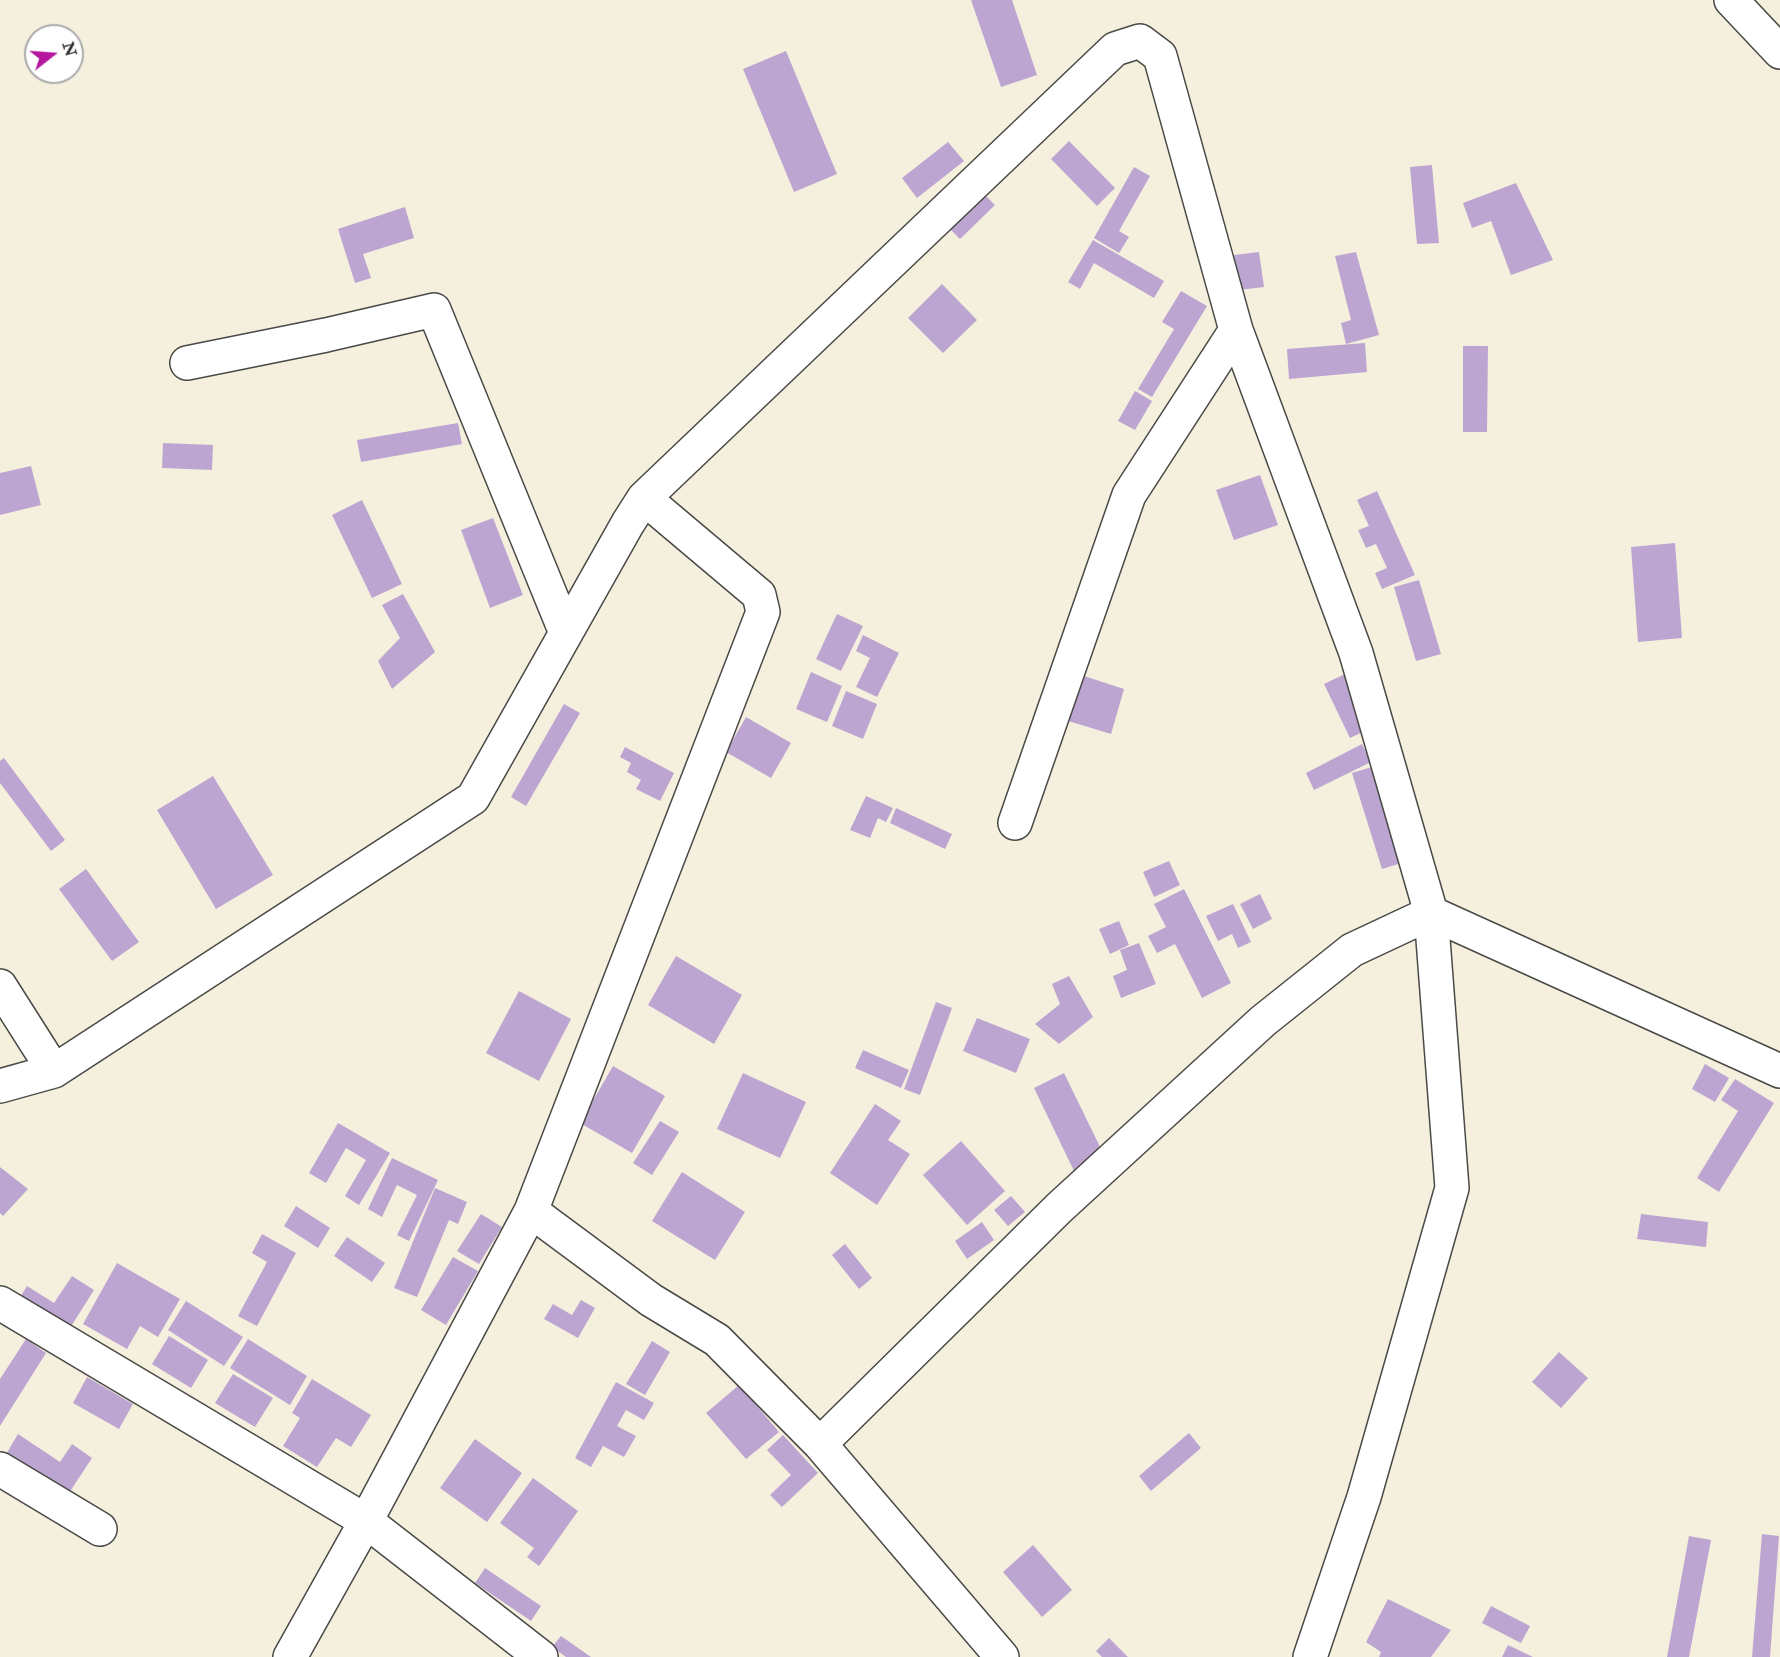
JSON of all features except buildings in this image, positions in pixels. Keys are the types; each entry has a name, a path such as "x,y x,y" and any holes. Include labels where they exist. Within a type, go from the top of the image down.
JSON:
{"street":[{"path":"1731,0 1780,52"},
{"path":"0,1086 54,1071 473,798 628,523 645,498 1115,49 1140,41 1160,57 1236,330 1356,653 1431,913 1452,1188 1365,1497 1310,1657"},
{"path":"187,363 434,310 566,633"},
{"path":"1015,823 1130,495 1236,330"},
{"path":"290,1657 366,1521 531,1211 764,612 759,595 645,498"},
{"path":"820,1444 1059,1208 1263,1021 1352,950 1431,913 1780,1071"},
{"path":"0,986 54,1071"},
{"path":"531,1211 651,1300 717,1340 820,1444 1002,1657"},
{"path":"0,1303 366,1521 542,1657"},
{"path":"0,1469 100,1529"}]}
